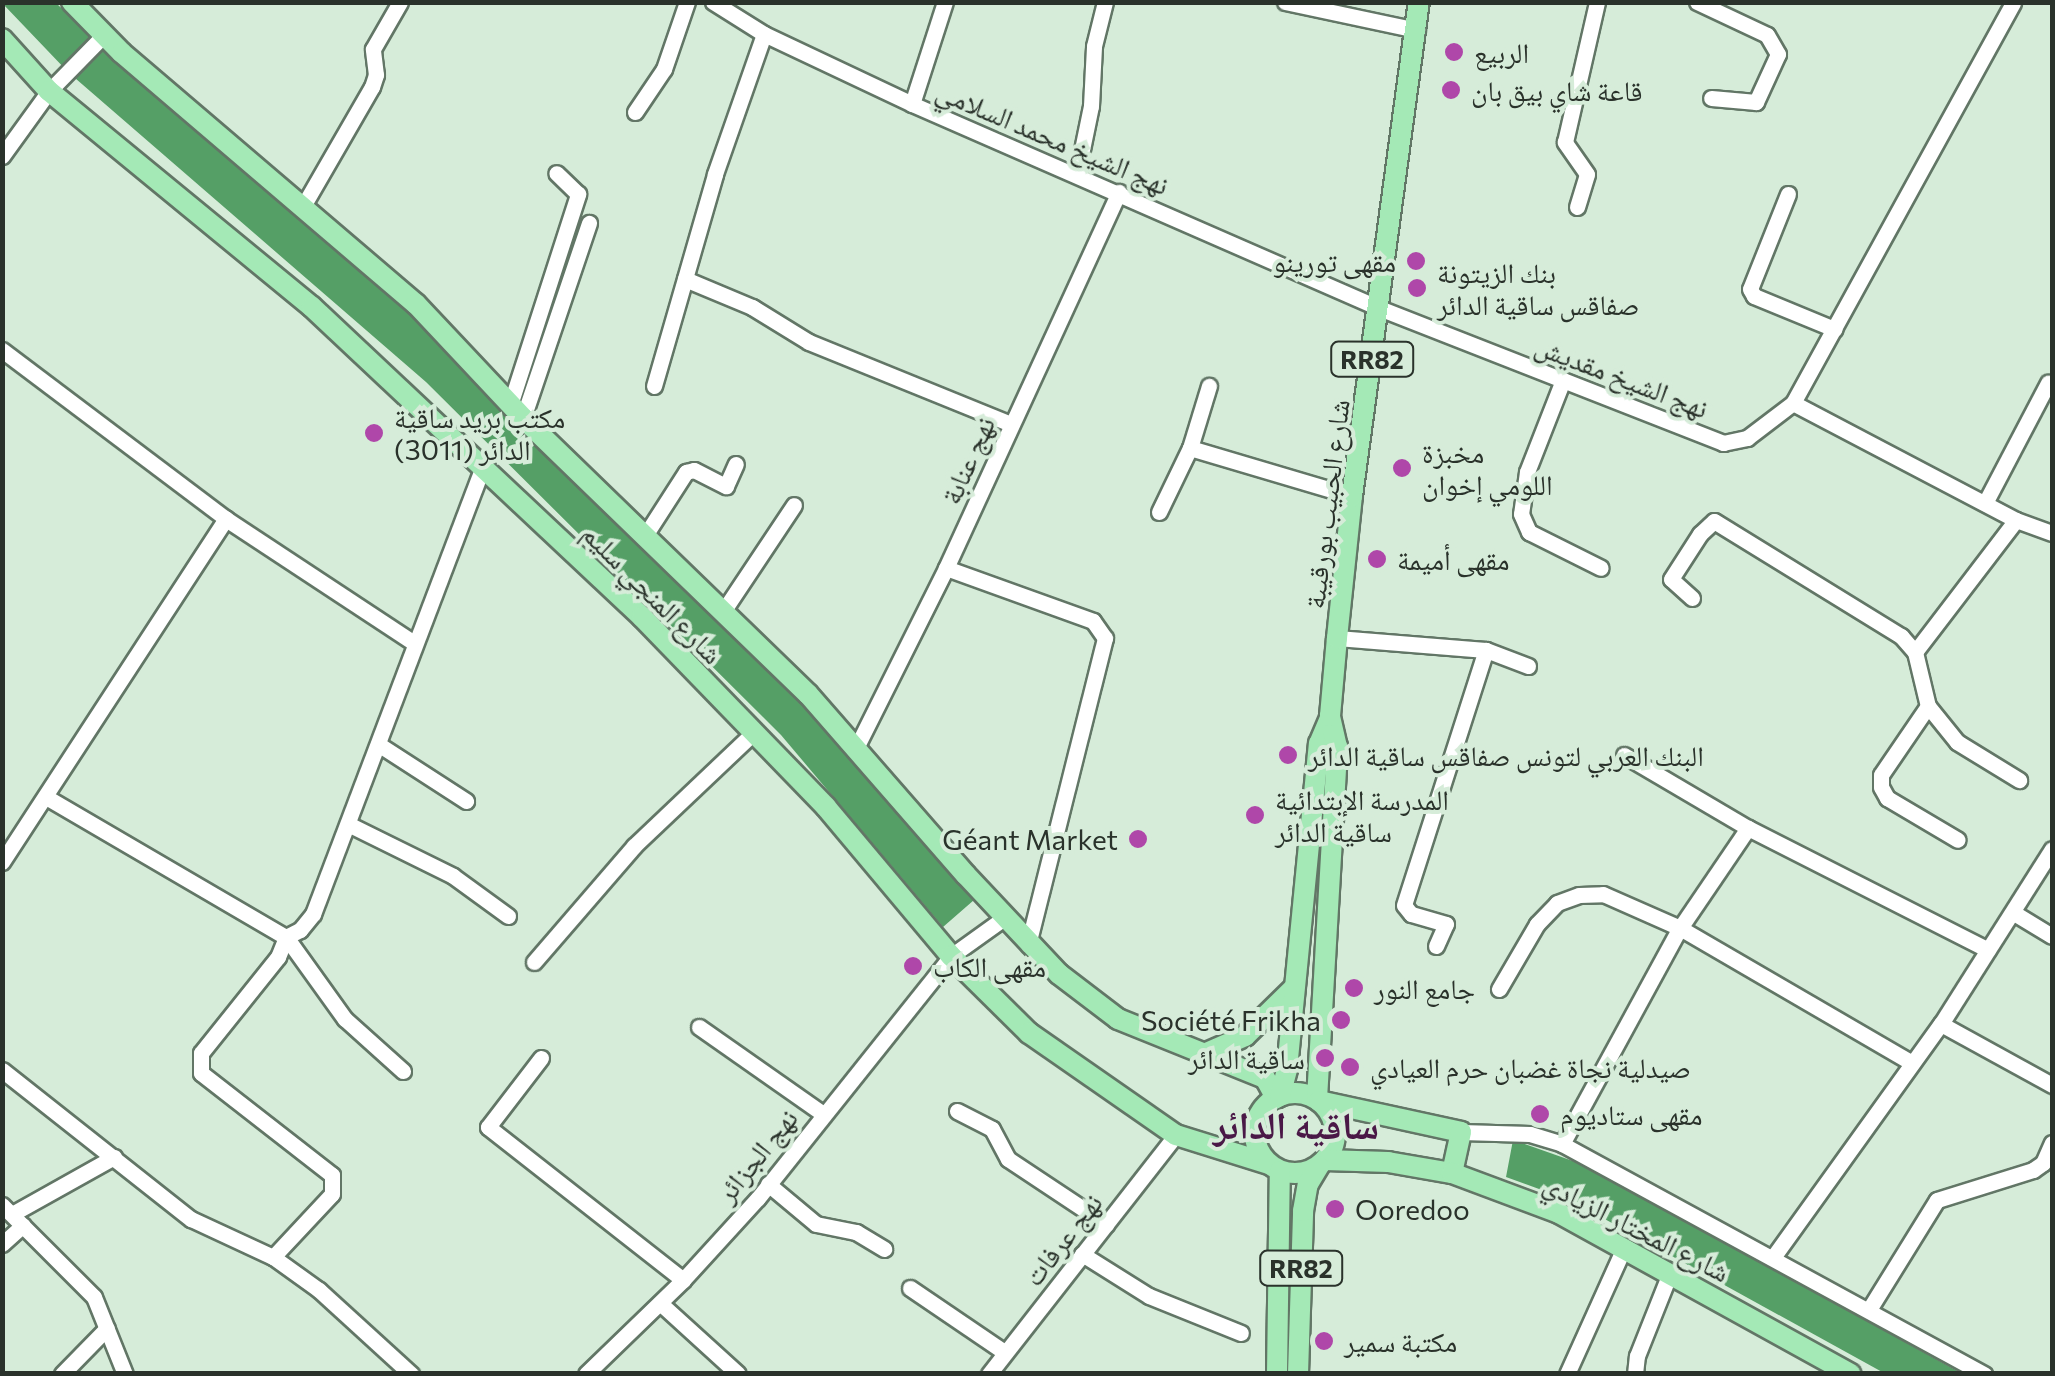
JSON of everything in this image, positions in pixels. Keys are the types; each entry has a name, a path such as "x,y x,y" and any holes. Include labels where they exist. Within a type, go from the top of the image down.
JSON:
{"main road":[{"path":"72,2 101,38 416,304 517,410 724,610 856,746 1028,944 1118,1019 1264,1078 1278,1097 1298,1093 1461,1132 1452,1173"},
{"name":"شارع الحبيب بورقيبة","path":"1277,1374 1274,1168 1258,1148 1255,1129 1262,1111 1278,1097 1288,1069 1319,744 1330,716 1352,496 1420,2"},
{"name":"شارع المنجي سليم","path":"2,39 312,307 642,618 826,807 951,956 1029,1033 1176,1135 1274,1168"},
{"name":"شارع الحبيب بورقيبة","path":"1298,1374 1303,1211 1308,1184 1336,1134 1331,1115 1318,1100 1337,747 1330,716"},
{"path":"1202,1055 1245,1036 1294,988"},
{"name":"شارع المختار الزيادي","path":"1322,1163 1388,1162 1452,1173 1559,1213 1851,1374"},
{"path":"1274,1168 1296,1174 1322,1163"}],"street":[{"path":"302,208 372,87 376,74 373,49 400,2"},
{"path":"635,112 664,69 687,2"},
{"name":"نهج الشيخ محمد السلامي","path":"712,2 732,7 764,34 912,104 1379,308"},
{"path":"912,104 945,2"},
{"path":"1077,174 1105,2"},
{"path":"1285,2 1416,30"},
{"path":"1577,207 1586,174 1565,142 1597,2"},
{"path":"1697,2 1767,34 1778,54 1756,102 1711,98"},
{"path":"2013,2 1793,403 2016,520 2052,533"},
{"path":"654,386 715,174 764,34"},
{"path":"2,156 54,85 101,38"},
{"path":"517,410 578,194 556,173"},
{"name":"نهج عنابة","path":"856,746 946,568 1118,192"},
{"path":"1788,194 1750,289 1754,296 1834,328"},
{"path":"517,410 589,224"},
{"path":"686,279 752,307 809,342 1011,424"},
{"name":"نهج الشيخ مقديش","path":"1379,308 1722,442 1747,438 1793,403"},
{"path":"2,350 226,520 414,644"},
{"path":"1563,380 1527,472 1521,514 1528,532 1600,568"},
{"path":"1985,503 2048,383"},
{"path":"1159,512 1190,448 1209,386"},
{"path":"1190,448 1352,496"},
{"path":"646,534 686,472 694,470 726,486 736,464"},
{"path":"274,1257 332,1194 332,1175 201,1073 200,1053 278,957 286,937 300,930 313,914 483,466"},
{"path":"724,610 794,505"},
{"path":"2,862 226,520"},
{"path":"1916,652 2016,520"},
{"path":"1692,598 1671,579 1700,534 1714,521 1901,636 1916,652 1928,706 1957,742 2019,780"},
{"path":"946,568 1094,621 1105,638 1028,944"},
{"path":"1337,638 1486,650 1528,666"},
{"path":"1436,946 1446,924 1411,914 1404,905 1486,650"},
{"path":"1928,706 1881,774 1881,787 1888,798 1958,840"},
{"path":"534,962 634,846 753,734"},
{"path":"378,744 466,801"},
{"path":"1624,756 1748,828 1988,950"},
{"path":"46,797 286,937 344,1018 403,1071"},
{"path":"348,824 453,876 508,916"},
{"path":"1562,1144 1680,928 1748,828"},
{"path":"1774,1256 1941,1024 2052,849"},
{"path":"1499,989 1537,924 1557,903 1579,895 1604,894 1680,928 1910,1062"},
{"path":"2014,913 2052,936"},
{"name":"نهج الجزائر","path":"586,1374 683,1280 768,1184 951,956 1004,918"},
{"path":"1941,1024 2052,1084"},
{"path":"699,1026 822,1113"},
{"path":"541,1058 488,1128 683,1280"},
{"path":"2,1070 192,1219 274,1257 320,1290 411,1374"},
{"path":"957,1111 987,1124 1008,1159 1106,1224"},
{"path":"1461,1132 1530,1134 1562,1144 1870,1308 1984,1374"},
{"name":"نهج عرفات","path":"989,1374 1176,1135"},
{"path":"1870,1308 1937,1200 2033,1170 2044,1162 2052,1143"},
{"path":"2,1244 12,1215 114,1157"},
{"path":"768,1184 816,1224 856,1232 884,1248"},
{"path":"12,1215 94,1297 125,1374"},
{"path":"1567,1374 1624,1248"},
{"path":"1082,1254 1149,1296 1240,1334"},
{"path":"1636,1374 1637,1356 1670,1273"},
{"path":"910,1288 1004,1352"},
{"path":"660,1303 738,1374"},
{"path":"62,1374 107,1328"}],"shaded area":[{"path":"56,3 133,77 401,305 809,707 974,900 943,927 781,735 426,382 68,72 3,4"},
{"path":"1513,1140 1587,1166 1961,1373 1884,1373 1572,1201 1506,1177"}],"place":[{"name":"الربيع","path":"1454,52"},
{"name":"قاعة شاي بيق بان","path":"1451,90"},
{"name":"مقهى تورينو","path":"1416,261"},
{"name":"بنك الزيتونة صفاقس ساقية الدائر","path":"1417,288"},
{"name":"مكتب بريد ساقية الدائر (3011)","path":"374,433"},
{"name":"مخبزة اللومي إخوان","path":"1402,468"},
{"name":"مقهى أميمة","path":"1377,559"},
{"name":"البنك العربي لتونس صفاقس ساقية الدائر","path":"1288,755"},
{"name":"المدرسة الإبتدائية ساقية الدائر","path":"1255,815"},
{"name":"Géant Market","path":"1138,839"},
{"name":"مقهى الكاب","path":"913,966"},
{"name":"جامع النور","path":"1354,988"},
{"name":"Société Frikha","path":"1341,1020"},
{"name":"ساقية الدائر","path":"1325,1058"},
{"name":"صيدلية نجاة غضبان حرم العيادي","path":"1350,1067"},
{"name":"مقهى ستاديوم","path":"1540,1114"},
{"name":"Ooredoo","path":"1335,1209"},
{"name":"مكتبة سمير","path":"1324,1341"}],"district":[{"name":"ساقية الدائر","path":"1296,1124"}]}
